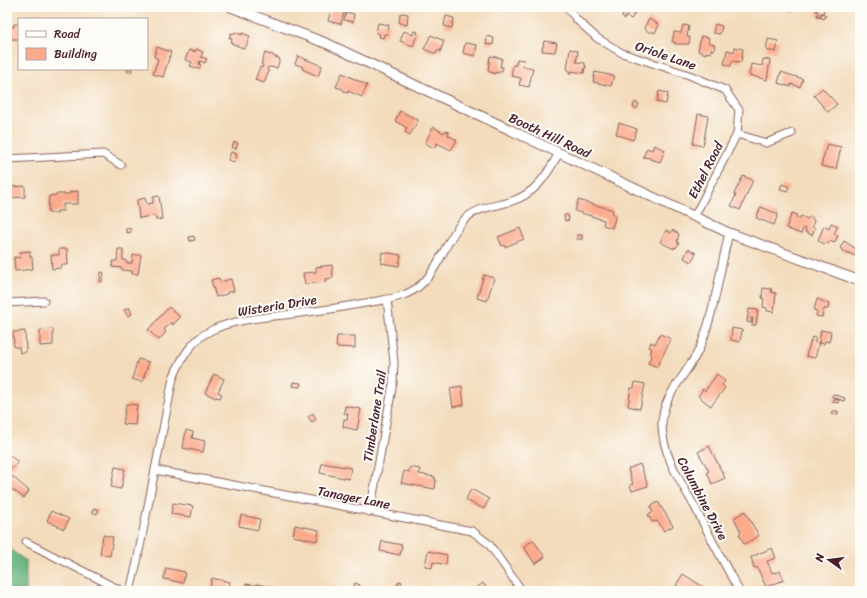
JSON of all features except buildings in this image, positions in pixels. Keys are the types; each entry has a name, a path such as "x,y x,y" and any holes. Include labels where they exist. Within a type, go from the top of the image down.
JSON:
{"street":[{"name":"Booth Hill Road","path":"231,7 328,44 729,233 860,281"},
{"name":"Oriole Lane","path":"567,7 577,20 597,38 622,53 689,75 725,90 739,110 737,134"},
{"path":"737,134 766,143 792,133"},
{"name":"Ethel Road","path":"694,217 737,134"},
{"name":"Wisteria Drive","path":"130,591 138,562 173,378 188,350 199,339 212,330 228,325 260,318 338,308 387,299 404,295 416,290 428,278 454,232 465,218 488,206 508,203 525,196 536,188 548,173 559,153"},
{"path":"7,159 103,154 121,165"},
{"name":"Columbine Drive","path":"729,233 708,324 701,346 692,363 674,388 665,408 662,426 668,456 739,591"},
{"name":"Timberlane Trail","path":"370,512 393,383 394,362 387,299"},
{"path":"7,303 44,301"},
{"name":"Tanager Lane","path":"155,470 472,531 489,544 522,591"},
{"path":"26,542 122,591"}],"green space":[{"path":"7,547 26,561 26,591 7,591"}]}
